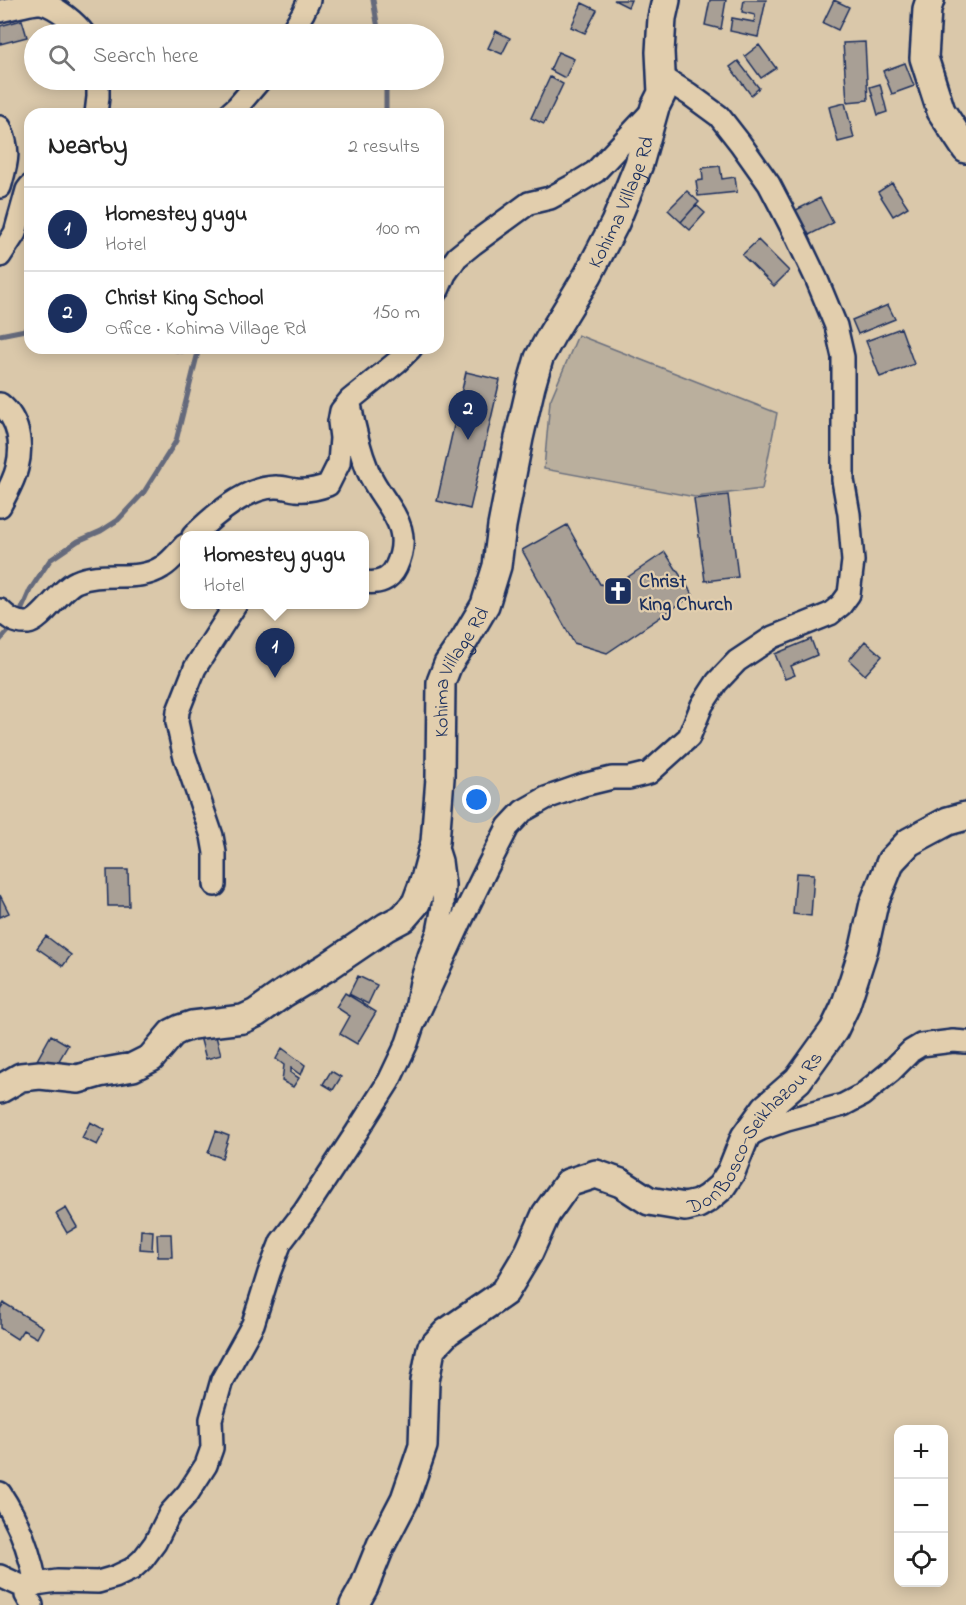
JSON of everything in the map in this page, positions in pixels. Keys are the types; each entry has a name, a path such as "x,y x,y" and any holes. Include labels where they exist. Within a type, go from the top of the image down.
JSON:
{"main road":[{"name":"Kohima Village Rd","path":"0,1089 21,1077 40,1075 78,1079 133,1067 152,1058 172,1033 192,1025 243,1019 256,1013 403,918 416,903 435,842 440,778 441,682 448,664 485,605 497,566 502,526 519,438 539,358 588,275 615,223 639,164 655,107 662,93 660,52 662,18 666,0"},
{"path":"930,0 927,9 924,58 941,111 966,149"},
{"name":"DonBosco-Seikhazou Rs","path":"354,1605 405,1499 423,1446 425,1381 431,1349 447,1332 505,1292 529,1252 546,1214 568,1183 596,1174 621,1183 649,1202 685,1207 698,1204 722,1187 731,1172 745,1137 766,1108 798,1080 834,1030 845,1007 864,948 874,903 891,861 909,842 948,821 966,816"}],"street":[{"path":"296,24 309,0"},
{"path":"0,11 41,3 77,24"},
{"path":"28,1595 57,1581 98,1582 115,1578 132,1569 155,1543 170,1513 199,1478 212,1448 212,1419 222,1380 252,1324 281,1242 304,1212 384,1089 460,923 508,828 523,811 546,798 583,785 649,773 689,737 702,705 717,682 737,661 772,637 830,614 849,594 853,561 843,480 843,357 836,326 795,234 769,184 746,151 718,116 662,77"},
{"path":"97,108 98,90"},
{"path":"236,108 251,90"},
{"path":"444,276 457,257 529,203 550,198 595,172 655,107"},
{"path":"0,127 8,152 0,187"},
{"path":"2,253 15,232 24,200"},
{"path":"2,253 24,235"},
{"path":"199,531 243,496 263,488 314,490 328,485 339,463 341,411 350,400 405,354"},
{"path":"350,400 354,426 368,472 400,524 402,547 394,572 376,583 369,582"},
{"path":"0,404 14,419 20,454 17,470 0,506"},
{"path":"0,610 16,623 31,623 74,582 89,577 148,573 162,567 180,550"},
{"path":"215,885 215,853 212,836 184,754 177,722 178,711 195,668 233,609"},
{"path":"413,1025 443,906 444,885 441,861 435,842"},
{"path":"745,1137 787,1120 843,1105 862,1095 890,1072 910,1051 921,1045 952,1041 966,1042"},
{"path":"0,1493 8,1504 23,1538 33,1568 28,1595"},
{"path":"0,1576 28,1595"}],"shaded area":[{"path":"578,335 777,413 762,489 695,497 544,469 550,401"}],"building":[{"path":"614,0 631,0 628,7"},
{"path":"710,0 726,0 721,29 705,25"},
{"path":"744,0 766,0 758,37 730,31 732,18 754,22 755,15 742,12"},
{"path":"834,0 849,7 838,30 823,23"},
{"path":"582,3 597,10 585,33 571,27"},
{"path":"22,20 24,38 0,44 0,26"},
{"path":"496,31 510,38 502,54 488,48"},
{"path":"865,42 868,100 847,102 843,43"},
{"path":"759,45 776,68 761,78 745,56"},
{"path":"558,52 574,59 565,78 550,70"},
{"path":"738,61 759,88 751,95 730,67"},
{"path":"905,63 914,86 892,94 883,71"},
{"path":"550,77 563,84 544,124 531,118"},
{"path":"880,84 887,112 878,115 870,87"},
{"path":"845,103 854,138 838,142 829,107"},
{"path":"720,166 722,179 735,177 737,192 698,196 696,181 703,180 702,168"},
{"path":"892,183 908,207 893,216 878,192"},
{"path":"687,191 699,202 681,222 668,210"},
{"path":"820,198 833,223 807,236 794,211"},
{"path":"696,205 705,213 690,230 681,222"},
{"path":"758,240 789,271 774,286 742,255"},
{"path":"888,305 895,319 858,334 852,320"},
{"path":"901,328 914,364 880,377 866,341"},
{"path":"466,372 500,380 470,509 437,501"},
{"path":"728,495 738,577 705,581 694,499"},
{"name":"Christ King Church","path":"567,525 600,584 613,587 665,552 693,595 607,653 574,643 522,550"},
{"path":"811,639 817,655 791,666 795,675 785,679 775,654"},
{"path":"865,641 882,656 865,675 849,660"},
{"path":"107,870 128,870 129,906 108,906"},
{"path":"796,873 814,874 811,916 793,914"},
{"path":"0,895 9,913 0,917"},
{"path":"46,936 71,955 63,966 37,948"},
{"path":"358,976 377,985 368,1004 349,994"},
{"path":"345,993 376,1012 357,1044 340,1034 350,1016 336,1007"},
{"path":"213,1025 221,1055 206,1059 198,1029"},
{"path":"51,1035 68,1045 53,1071 36,1062"},
{"path":"282,1048 305,1065 301,1075 291,1068 291,1073 299,1078 293,1087 282,1081 284,1065 276,1059"},
{"path":"331,1071 341,1077 333,1090 323,1084"},
{"path":"90,1122 105,1130 97,1145 82,1138"},
{"path":"216,1131 229,1136 222,1158 208,1153"},
{"path":"66,1208 77,1227 67,1233 56,1214"},
{"path":"141,1230 153,1231 152,1250 140,1249"},
{"path":"157,1234 171,1234 172,1257 158,1257"},
{"path":"4,1303 43,1327 37,1338 23,1330 17,1339 0,1328 0,1309"}],"waterway":[{"path":"373,0 377,24"},
{"path":"386,90 386,108"},
{"path":"0,335 24,330"},
{"path":"18,618 30,590 50,560 78,541 101,531 118,520 144,492 176,441 198,354"},
{"path":"0,640 13,626"}],"place":[{"name":"Christ King School","path":"468,440"},
{"name":"Christ King Church","path":"618,591"},
{"name":"Homestey gugu","path":"275,678"}]}
